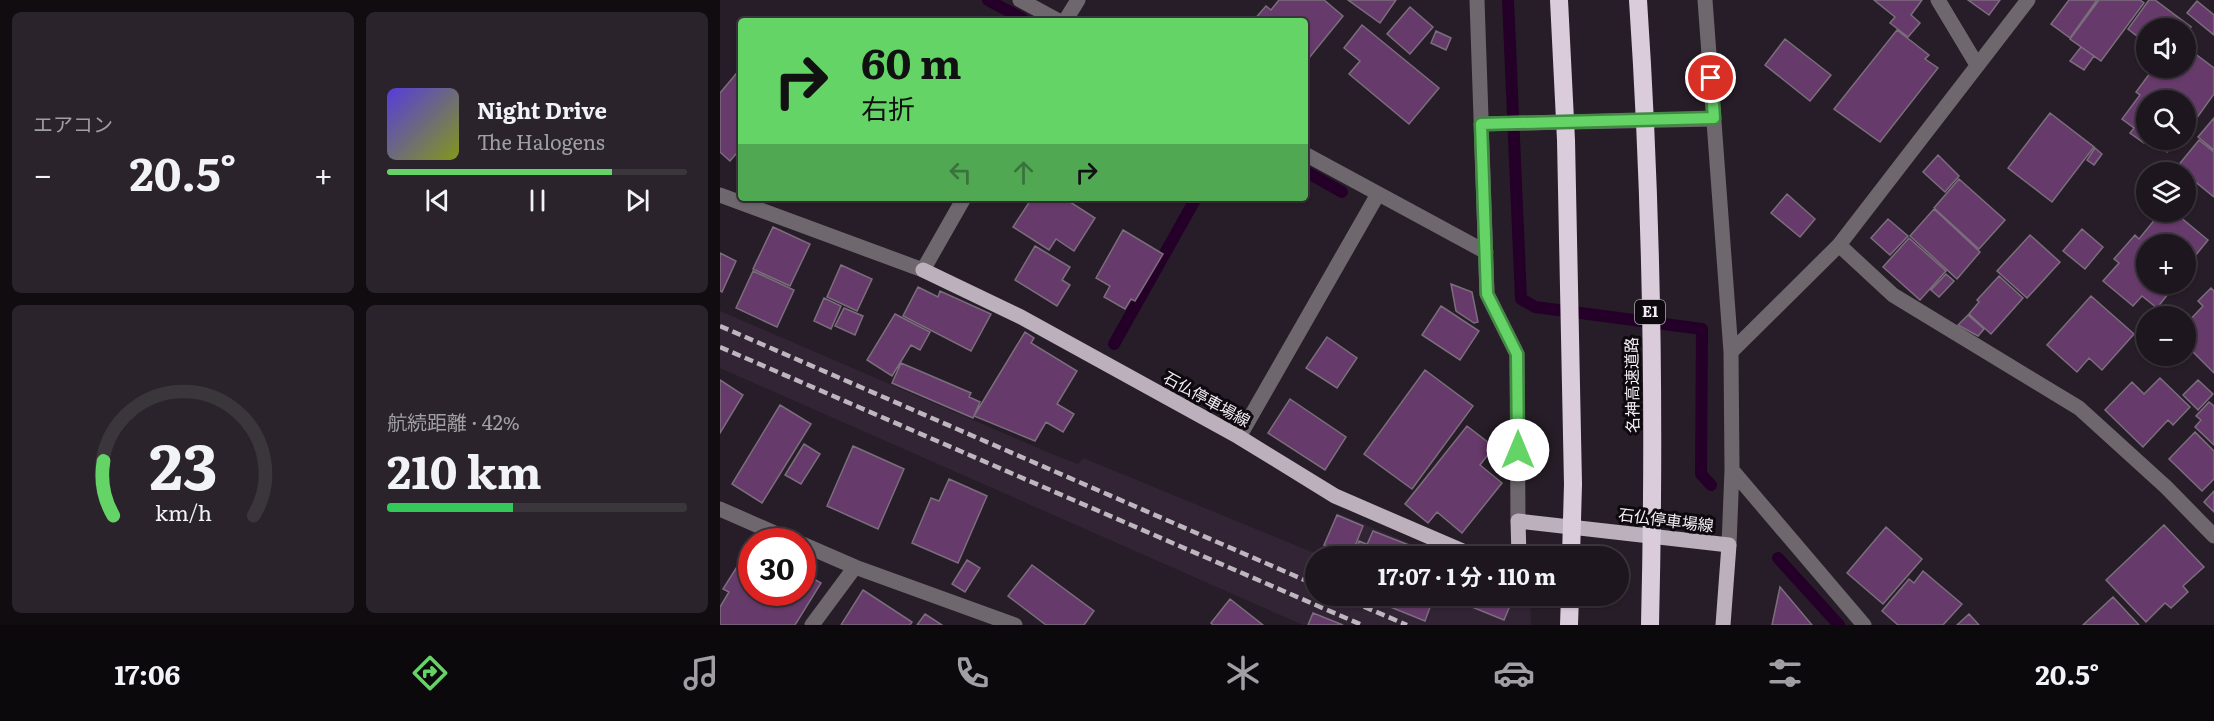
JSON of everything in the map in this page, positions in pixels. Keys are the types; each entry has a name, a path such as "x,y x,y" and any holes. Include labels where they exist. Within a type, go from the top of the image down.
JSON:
{"highway":[{"path":"1559,0 1566,152 1573,484 1571,546"},
{"name":"名神高速道路","path":"1638,0 1647,164 1654,479 1650,625"},
{"path":"1569,625 1570,606"}],"main road":[{"name":"石仏停車場線","path":"923,270 1021,316 1239,438 1335,496 1451,546"},
{"name":"石仏停車場線","path":"1518,521 1729,545 1723,625"},
{"path":"1518,521 1519,546"}],"street":[{"path":"1020,0 1053,18"},
{"path":"1067,18 1078,0"},
{"path":"1477,0 1487,294 1517,354 1518,521"},
{"path":"1705,0 1731,352 1732,470 1729,545"},
{"path":"1706,16 1719,0"},
{"path":"1938,0 1977,65"},
{"path":"1731,352 1839,245 2028,0"},
{"path":"1481,124 1714,118"},
{"path":"1308,156 1486,252"},
{"path":"1239,438 1378,194"},
{"path":"720,195 923,270 962,201"},
{"path":"1839,245 1893,295 2079,408 2166,486 2214,536"},
{"path":"1732,470 1864,625"},
{"path":"720,509 763,528"},
{"path":"816,550 855,567 1015,625"},
{"path":"812,625 855,567"}],"shaded area":[{"path":"720,311 1054,455 1078,464 1083,458 1305,549 1305,606 1530,606 1531,625 1303,625 720,368"},
{"path":"1337,513 1416,546 1323,546"}],"building":[{"path":"1279,0 1324,0 1343,16 1308,59 1308,18 1256,18 1266,6 1271,10"},
{"path":"1348,0 1396,0 1380,23"},
{"path":"1874,0 1922,0 1911,15 1920,23 1908,37 1890,23 1895,17"},
{"path":"1968,0 2000,0 1989,15"},
{"path":"2069,0 2097,0 2070,38 2051,24"},
{"path":"2099,0 2140,0 2144,3 2101,61 2070,39"},
{"path":"2149,0 2155,0 2179,18 2136,18 2136,35 2128,29"},
{"path":"2197,1 2214,15 2214,35 2196,18 2187,13"},
{"path":"1410,7 1433,27 1410,54 1387,34"},
{"path":"1362,25 1439,88 1409,124 1349,74 1360,61 1344,48"},
{"path":"1897,30 1929,55 1925,59 1938,68 1880,142 1834,109"},
{"path":"1436,31 1451,38 1446,50 1431,43"},
{"path":"1785,39 1831,75 1810,101 1765,65"},
{"path":"2081,47 2094,56 2084,70 2070,61"},
{"path":"2196,54 2214,68 2214,94 2196,119 2196,90 2137,90 2146,78 2196,78"},
{"path":"738,72 738,152 730,161 720,152 720,93"},
{"path":"2136,100 2136,137 2130,133 2134,128 2122,119"},
{"path":"2050,113 2094,147 2052,202 2008,168"},
{"path":"2214,118 2214,150 2198,137"},
{"path":"2199,140 2214,152 2214,197 2196,182 2196,162 2181,162 2191,150 2196,150 2196,144"},
{"path":"2095,148 2102,154 2094,165 2087,160"},
{"path":"1938,155 1959,176 1945,192 1923,172"},
{"path":"1959,179 2005,220 1979,249 1934,208"},
{"path":"1787,194 1815,219 1800,237 1771,213"},
{"path":"1030,201 1069,201 1095,218 1074,251 1056,239 1049,250 1013,227"},
{"path":"1934,209 1980,252 1957,279 1910,236"},
{"path":"1888,219 1908,236 1890,255 1871,238"},
{"path":"2153,222 2186,222 2208,240 2196,255 2196,234 2143,234"},
{"path":"773,227 810,244 790,286 753,269"},
{"path":"2082,229 2103,247 2085,269 2063,251"},
{"path":"1123,230 1163,254 1135,301 1131,299 1125,309 1104,297 1110,286 1096,278"},
{"path":"2030,235 2060,262 2027,298 1997,271"},
{"path":"2135,235 2136,294 2168,294 2159,306 2154,306 2142,296 2133,306 2103,281 2119,263 2114,259"},
{"path":"1909,238 1946,271 1920,300 1883,267"},
{"path":"1035,246 1070,267 1062,280 1070,285 1057,306 1015,280"},
{"path":"720,253 736,261 722,292 720,291"},
{"path":"841,265 872,279 857,311 827,297"},
{"path":"753,271 794,290 777,327 736,308"},
{"path":"1946,274 1954,281 1939,297 1931,290"},
{"path":"1999,276 2023,298 1991,334 1969,314 1979,302 1977,300"},
{"path":"1451,284 1472,292 1478,322 1474,323 1456,311"},
{"path":"918,287 938,297 940,291 991,314 971,351 903,316"},
{"path":"2211,288 2214,291 2214,373 2196,355 2196,313 2203,306 2198,301"},
{"path":"2091,296 2134,334 2102,370 2089,358 2077,372 2047,345"},
{"path":"824,298 841,306 831,329 814,321"},
{"path":"1441,306 1479,331 1460,360 1422,335"},
{"path":"844,308 863,316 855,335 835,326"},
{"path":"895,314 930,332 920,350 911,345 892,376 867,360"},
{"path":"1968,315 1984,329 1978,336 1958,325"},
{"path":"1025,332 1034,338 1031,343 1077,371 1057,404 1074,414 1063,432 1046,422 1035,441 974,416"},
{"path":"1327,337 1357,358 1337,388 1306,368"},
{"path":"901,363 971,393 969,397 980,402 973,418 892,383"},
{"path":"1425,370 1473,406 1412,489 1364,454"},
{"path":"2160,378 2190,407 2173,425 2168,420 2143,447 2105,410 2132,382 2144,394"},
{"path":"720,380 743,395 720,433"},
{"path":"2198,380 2213,394 2198,410 2183,395"},
{"path":"1290,399 1346,437 1325,470 1268,433"},
{"path":"2209,402 2214,406 2214,445 2195,427 2201,420 2196,416"},
{"path":"780,405 811,424 762,503 732,484"},
{"path":"1467,426 1494,447 1480,465 1502,483 1462,533 1437,512 1428,523 1405,504"},
{"path":"2195,432 2214,451 2214,479 2202,491 2169,459"},
{"path":"804,444 820,454 801,484 785,475"},
{"path":"853,446 904,469 878,529 827,506"},
{"path":"949,479 987,496 958,563 912,543 931,498 939,501"},
{"path":"2214,491 2214,512 2204,502"},
{"path":"1337,515 1363,526 1355,546 1324,545"},
{"path":"2164,525 2204,567 2183,586 2188,592 2171,608 2165,603 2146,622 2106,580"},
{"path":"1886,527 1922,559 1883,604 1847,573"},
{"path":"1373,531 1411,546 1366,546"},
{"path":"1359,541 1366,544 1365,546 1357,546"},
{"path":"967,560 980,568 965,592 952,584"},
{"path":"738,565 738,606 807,606 795,625 720,625 720,607 729,592 723,589"},
{"path":"1032,565 1094,611 1084,625 1046,625 1008,596"},
{"path":"1923,571 1962,604 1943,625 1898,625 1882,611 1909,579 1914,583"},
{"path":"816,580 821,583 816,591"},
{"path":"1780,587 1812,625 1772,625"},
{"path":"863,590 912,622 910,625 841,625"},
{"path":"2113,597 2139,625 2083,625"},
{"path":"1230,599 1263,625 1213,625 1211,623"},
{"path":"1388,606 1430,606 1425,621"},
{"path":"1470,606 1510,606 1504,620"},
{"path":"1313,613 1343,625 1308,625"},
{"path":"925,614 942,625 917,625"},
{"path":"1969,614 1979,625 1957,625"}],"waterway":[{"path":"988,0 1021,18"},
{"path":"1508,0 1521,299 1535,307 1702,329 1701,474 1711,485"},
{"path":"1308,173 1342,192"},
{"path":"1114,344 1194,201"},
{"path":"1778,558 1839,625"}],"railway":[{"path":"720,326 1305,580"},
{"path":"720,347 1362,625"},
{"path":"1362,606 1407,625"}],"route":[{"path":"1518,450 1517,354 1487,294 1481,124 1714,118 1711,78"}]}
